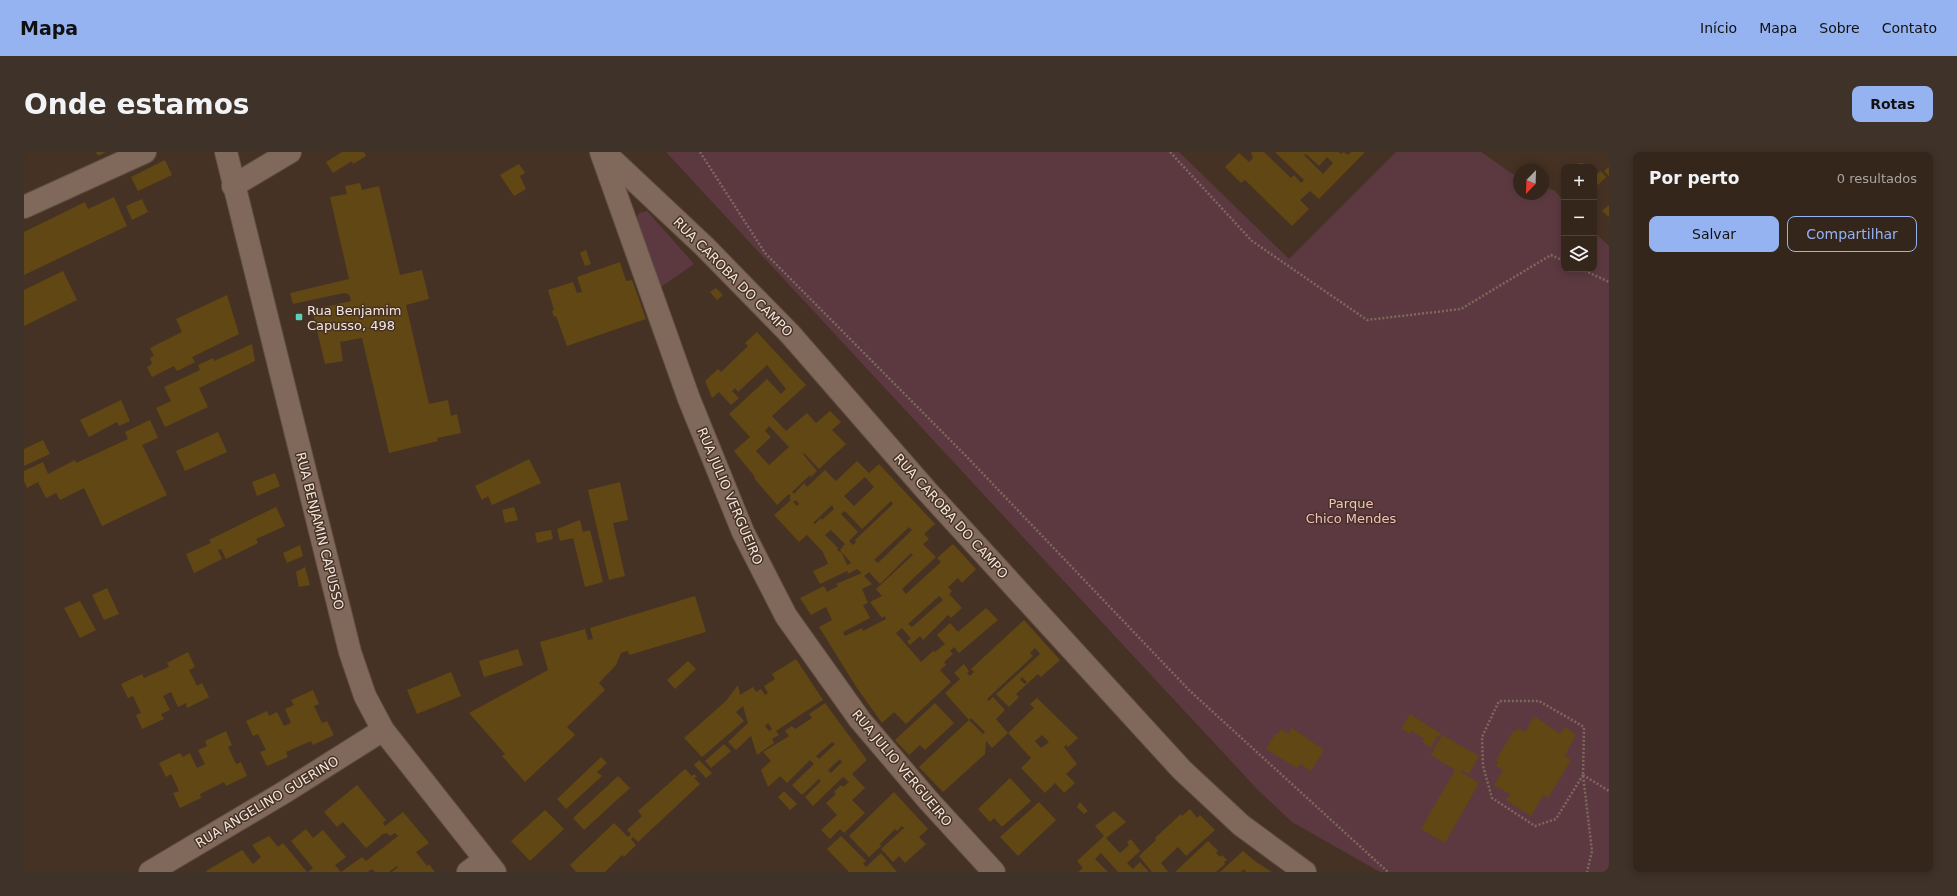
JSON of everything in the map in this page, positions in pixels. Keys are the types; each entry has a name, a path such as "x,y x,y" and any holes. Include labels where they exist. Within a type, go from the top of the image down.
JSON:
{"street":[{"path":"24,207 145,152"},
{"name":"RUA BENJAMIN CAPUSSO","path":"226,152 350,652 365,696 383,730 483,868"},
{"path":"234,186 290,152"},
{"name":"RUA JULIO VERGUEIRO","path":"603,152 689,399 743,532 786,616 860,720 928,800 994,872"},
{"name":"RUA CAROBA DO CAMPO","path":"603,152 704,246 791,335 937,502 1182,770 1241,825 1305,872"},
{"name":"RUA ANGELINO GUERINO","path":"150,872 283,793 383,730"}],"path":[{"path":"700,152 765,253 967,457 1189,690 1388,872"},
{"path":"1170,152 1252,241 1367,320 1461,309 1551,255 1561,260"},
{"path":"1587,272 1609,282"},
{"path":"1583,775 1556,819 1535,826 1492,798 1483,766 1482,737 1499,701 1539,702 1584,727 1583,775 1592,851 1587,872"},
{"path":"1583,775 1609,791"}],"green space":[{"name":"Parque Chico Mendes","path":"666,152 1179,152 1289,259 1396,152 1481,152 1513,174 1513,200 1549,200 1549,188 1555,191 1561,198 1561,272 1597,272 1597,235 1609,246 1609,872 1380,872 1292,822 1259,791"},
{"path":"647,211 694,264 658,289 636,220 639,213"}],"building":[{"path":"96,152 106,152 98,156"},
{"path":"342,152 364,152 366,156 353,164 352,161 333,173 326,162"},
{"path":"1251,152 1264,152 1291,178 1294,175 1301,183 1304,180 1275,152 1339,152 1340,154 1344,152 1348,155 1351,152 1365,152 1319,199 1310,191 1300,200 1309,209 1292,226 1245,180 1241,183 1225,167 1239,153 1249,162 1253,158","holes":["1306,154 1319,166 1327,157 1333,163 1323,174 1304,155"]},
{"path":"165,160 172,175 138,191 131,177"},
{"path":"519,164 525,173 520,176 526,189 514,196 500,175"},
{"path":"1609,167 1609,176 1604,171"},
{"path":"1601,171 1606,177 1598,185 1597,174"},
{"path":"360,183 362,190 379,186 400,275 422,270 429,299 406,305 429,404 448,400 451,416 457,414 461,433 437,438 438,441 389,453 362,338 340,342 343,361 325,364 312,310 351,301 349,294 344,293 293,304 290,293 349,279 330,197 347,194 345,186"},
{"path":"114,197 127,226 24,275 24,232 85,202 88,209"},
{"path":"142,199 148,212 132,220 126,206"},
{"path":"1609,205 1609,217 1602,211"},
{"path":"586,250 591,264 585,266 580,253"},
{"path":"620,262 626,281 632,280 646,319 567,346 556,316 554,317 552,311 554,310 548,290 573,282 577,293 582,292 577,277"},
{"path":"63,271 77,300 24,326 24,290"},
{"path":"716,288 723,295 717,300 710,292"},
{"path":"227,295 239,334 192,357 195,362 177,371 174,366 152,377 147,367 152,364 150,358 154,356 150,348 182,332 176,319"},
{"path":"757,332 806,385 772,416 786,431 807,413 816,423 830,411 841,422 832,430 846,444 819,469 804,453 803,454 817,471 811,477 810,475 792,492 794,494 804,483 807,487 825,470 836,481 857,461 869,473 879,464 935,524 924,534 929,539 923,544 936,557 902,589 906,594 941,562 937,558 953,544 976,569 962,583 958,578 948,587 952,591 949,594 962,608 951,618 948,615 923,640 920,636 910,645 907,641 911,639 902,628 896,633 921,662 933,651 935,652 945,644 937,635 950,623 958,632 986,608 998,620 959,653 954,647 950,651 953,654 944,662 946,665 940,670 951,682 906,724 894,712 882,723 857,688 819,627 832,620 826,607 811,615 800,598 824,586 827,592 838,586 836,584 862,573 857,569 848,574 847,571 820,584 813,571 828,564 823,552 807,535 799,542 774,515 791,500 789,498 791,496 789,494 777,505 734,451 750,437 729,414 767,379 781,394 786,389 767,365 738,392 735,388 732,391 739,398 731,405 719,392 712,398 705,381 718,369 721,372 748,346 745,343","holes":["769,426 789,447 769,465 756,451 771,437 765,431","865,477 874,487 854,506 844,496","796,500 799,504 797,506 793,502","891,501 893,504 855,540 856,542 853,545 849,541 858,532 841,514 845,511 862,529","832,505 834,509 815,524 813,523","909,527 912,530 878,563 874,560","831,530 845,544 840,550 851,563 847,565 842,553 837,550 838,548 825,535","911,553 913,555 876,589 882,596 870,602 882,618 885,616 886,619 863,631 862,628 845,636 843,632 870,618 863,605 868,603 862,589 872,584 864,576 869,572 880,584","939,596 943,600 912,627 908,624"]},
{"path":"252,344 255,361 199,388 208,407 165,427 156,408 171,401 164,387 200,370 198,365 213,358 214,361"},
{"path":"121,400 130,421 119,426 117,422 89,437 80,420"},
{"path":"150,420 158,438 142,445 167,495 102,526 84,488 60,500 56,493 46,498 38,482 27,488 24,481 24,471 43,462 48,474 75,460 76,463 128,439 125,432"},
{"path":"218,432 227,452 185,471 176,451"},
{"path":"43,440 50,454 24,466 24,449"},
{"path":"529,459 541,483 492,505 488,496 482,500 475,486"},
{"path":"275,473 280,486 257,496 252,482"},
{"path":"620,482 628,520 613,523 625,576 609,580 588,490"},
{"path":"276,507 285,526 256,539 258,543 226,559 221,549 218,550 222,559 194,573 186,554 211,543 209,540"},
{"path":"514,507 518,520 505,523 502,510"},
{"path":"580,520 583,532 590,530 603,582 585,587 573,538 560,541 557,529"},
{"path":"551,530 553,539 537,543 535,533"},
{"path":"300,545 303,556 287,563 283,553"},
{"path":"305,567 310,585 299,587 296,572"},
{"path":"107,588 119,614 104,620 92,595"},
{"path":"695,596 706,632 629,655 628,651 621,653 616,665 599,683 605,690 567,727 575,735 525,782 502,756 505,754 469,713 548,670 540,642 585,629 588,640 593,639 590,628"},
{"path":"80,601 96,630 80,638 64,608"},
{"path":"1024,620 1060,660 1041,677 1038,674 1016,694 1019,697 1009,707 996,694 1040,654 1035,648 1030,653 1033,656 987,699 989,701 993,697 1005,710 996,719 1008,733 992,748 986,741 985,754 943,792 919,767 969,720 945,693 960,679 954,673 964,664 969,671 967,673 970,676 974,672 971,669","holes":["1022,677 1027,682 1025,684 1020,680","971,718 985,732 983,734 969,720"]},
{"path":"518,649 523,665 484,677 479,661"},
{"path":"188,652 195,667 189,670 197,686 202,683 209,697 187,708 186,703 178,707 171,692 163,696 170,710 161,714 164,719 142,729 136,715 141,713 133,696 128,698 121,684 142,674 144,678 169,667 167,663"},
{"path":"796,659 823,700 776,731 779,735 772,739 774,743 757,755 751,736 736,750 728,742 748,723 743,706 736,712 744,721 702,757 684,738 726,701 738,685 740,695 753,687 756,692 761,689 765,695 768,693 764,686 775,679 772,674","holes":["768,723 772,729 769,731 765,726"]},
{"path":"688,661 696,669 675,689 667,680"},
{"path":"451,672 461,696 417,714 407,690"},
{"path":"313,690 319,704 314,706 322,723 327,721 334,735 313,745 311,741 286,752 288,757 267,766 260,752 266,750 258,734 253,736 246,721 267,711 269,716 277,712 284,726 291,723 285,709 294,705 291,700"},
{"path":"1037,698 1078,738 1068,747 1066,745 1064,747 1077,764 1066,774 1075,783 1064,793 1055,783 1045,793 1021,768 1031,758 1008,733 1034,708 1030,704","holes":["1042,735 1049,742 1041,748 1035,741"]},
{"path":"825,703 867,760 852,774 865,788 852,800 865,813 844,833 840,829 830,839 821,830 837,815 826,803 836,794 834,792 841,785 843,787 849,782 843,777 813,806 805,797 821,781 819,779 802,795 792,785 814,764 810,760 787,783 780,776 768,787 761,770 771,761 763,752 789,736 785,731 792,726 795,729 812,718 809,714","holes":["832,742 835,744 819,759 816,756","840,759 842,762 831,773 828,770"]},
{"path":"935,703 954,723 925,750 920,745 909,755 895,740"},
{"path":"1410,714 1441,734 1439,737 1437,736 1431,748 1422,742 1424,739 1412,731 1410,734 1401,729"},
{"path":"1534,716 1560,734 1565,727 1576,734 1565,756 1571,760 1548,798 1543,795 1531,816 1506,800 1510,794 1494,785 1503,770 1496,766 1498,762 1496,760 1514,730 1516,732 1518,728 1525,732"},
{"path":"1292,728 1324,750 1311,771 1300,764 1297,768 1266,749 1275,734 1277,735 1281,729 1288,734"},
{"path":"226,731 232,745 228,747 236,764 241,762 247,776 226,786 224,782 200,794 201,798 180,808 173,793 179,791 171,774 166,777 159,763 180,753 183,757 190,753 197,768 205,764 198,750 207,746 205,741"},
{"path":"1442,735 1479,756 1469,774 1462,770 1461,772 1479,783 1445,843 1421,829 1455,770 1431,755"},
{"path":"724,744 731,751 711,768 705,761"},
{"path":"601,757 607,763 597,772 602,776 566,809 557,799"},
{"path":"699,760 712,773 706,778 694,765"},
{"path":"685,769 692,776 694,774 697,777 694,778 700,784 638,842 633,837 631,839 636,845 624,857 622,855 605,872 576,872 570,865 614,823 628,837 631,834 627,830 642,816 638,811"},
{"path":"618,776 630,788 584,830 573,818"},
{"path":"1010,778 1031,801 1002,827 994,818 990,822 978,809"},
{"path":"357,785 386,820 383,823 385,826 403,812 429,843 416,852 427,866 429,864 435,872 392,872 398,867 397,866 389,872 375,872 372,869 368,872 341,872 362,857 366,861 398,836 395,833 390,836 387,833 383,834 366,848 343,822 337,827 324,812"},
{"path":"784,791 797,804 790,810 778,797"},
{"path":"894,792 928,829 919,837 926,844 905,863 899,856 893,862 881,849 904,828 902,826 897,831 895,829 880,844 881,846 869,857 849,836"},
{"path":"1039,802 1056,820 1018,856 1000,837"},
{"path":"1080,802 1088,811 1084,814 1077,807"},
{"path":"1190,809 1197,818 1200,815 1215,830 1186,856 1178,847 1161,863 1168,872 1152,872 1139,856 1156,840 1155,838 1181,814 1182,816"},
{"path":"545,810 564,829 530,861 511,841"},
{"path":"1114,811 1126,822 1106,838 1120,853 1129,845 1127,842 1131,839 1140,851 1127,863 1133,869 1140,862 1149,872 1118,872 1101,853 1095,859 1108,872 1078,872 1083,868 1077,861 1104,836 1095,826"},
{"path":"306,829 313,838 323,830 346,857 335,865 341,872 308,872 313,868 291,841"},
{"path":"269,836 278,847 283,843 307,872 206,871 242,850 253,864 261,857 252,845"},
{"path":"841,836 866,861 863,863 866,867 881,853 897,872 849,872 827,849"},
{"path":"1208,841 1218,851 1216,853 1220,857 1222,855 1227,860 1224,862 1225,864 1216,872 1175,872"},
{"path":"1243,851 1256,862 1272,872 1246,872 1244,869 1241,872 1220,872"}],"place":[{"name":"Rua Benjamim Capusso, 498","path":"299,317"}]}
